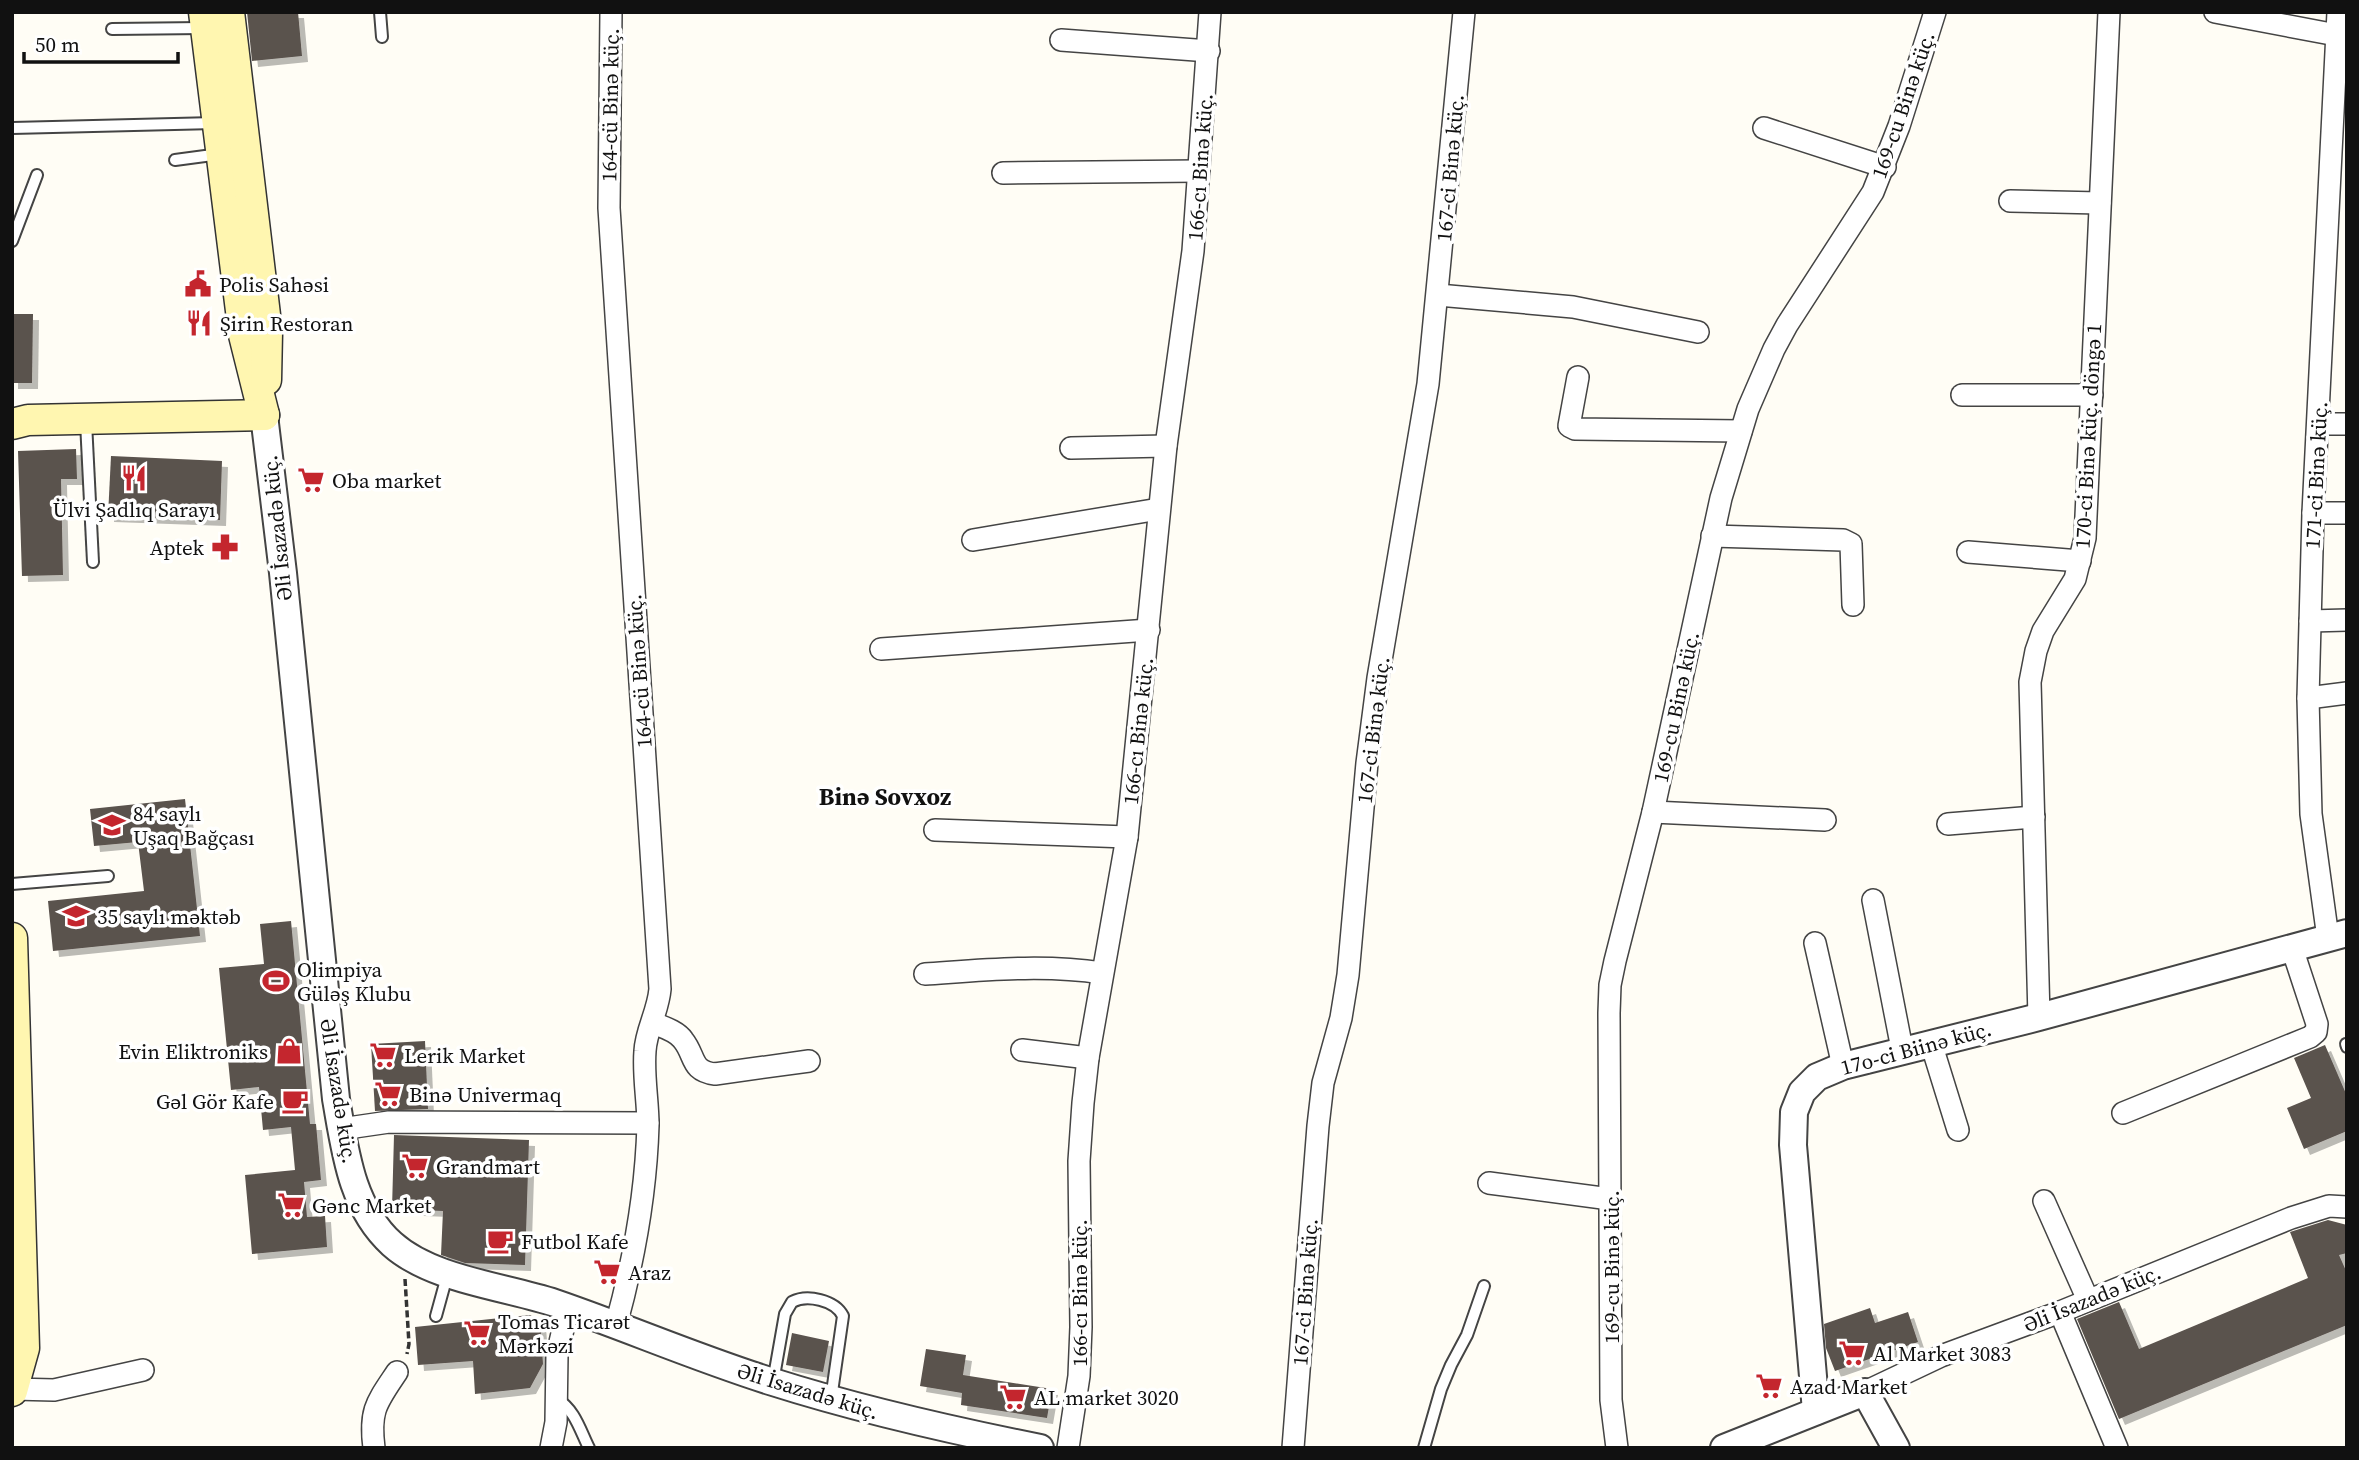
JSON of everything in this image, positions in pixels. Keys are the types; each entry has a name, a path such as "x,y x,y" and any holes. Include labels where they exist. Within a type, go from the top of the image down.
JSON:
{"main road":[{"path":"213,18 222,154 256,334"},
{"path":"12,424 28,420 264,415 256,334 213,18"},
{"path":"12,938 24,1348 13,1390"}],"street":[{"name":"164-cü Binə küç.","path":"611,12 609,208 660,989 659,1006 645,1047 648,1123 639,1227 629,1279 615,1325"},
{"name":"166-cı Binə küç.","path":"1068,1448 1079,1376 1079,1161 1088,1058 1127,837 1166,446 1193,251 1210,12"},
{"name":"167-ci Binə küç.","path":"1293,1448 1323,1083 1341,1018 1348,975 1369,751 1380,668 1427,384 1438,295 1464,12"},
{"name":"169-cu Binə küç.","path":"1617,1448 1611,1400 1610,985 1653,812 1712,536 1741,431 1774,349 1873,192 1885,166 1935,12"},
{"name":"170-ci Binə küç. döngə 1","path":"2039,1017 2030,682 2043,631 2075,579 2085,538 2109,12"},
{"path":"2215,12 2342,36"},
{"name":"171-ci Binə küç.","path":"2337,935 2311,814 2308,698 2313,513 2342,36 2338,12"},
{"path":"1061,40 1209,51"},
{"path":"1764,128 1885,166"},
{"path":"1003,173 1199,171"},
{"path":"2010,201 2100,203"},
{"path":"1438,295 1573,307 1698,332"},
{"path":"1578,377 1569,426 1575,429 1741,431"},
{"path":"1962,394 2092,395"},
{"name":"Əli İsazadə küç.","path":"264,415 283,573 330,1054 348,1162 365,1210 378,1229 393,1245 433,1268 568,1307 693,1355 773,1382 914,1421 1040,1448"},
{"path":"2318,424 2347,424"},
{"path":"1071,448 1166,446"},
{"path":"973,540 1160,509"},
{"path":"2313,513 2347,513"},
{"path":"1712,536 1843,540 1852,544 1853,606"},
{"path":"1968,552 2080,561"},
{"path":"2310,621 2347,620"},
{"path":"881,649 1149,630"},
{"path":"2308,698 2347,693"},
{"path":"1653,812 1825,820"},
{"path":"1948,824 2034,817"},
{"path":"935,830 1127,837"},
{"path":"1873,900 1902,1049"},
{"name":"17o-ci Biinə küç.","path":"1816,1411 1793,1145 1793,1120 1798,1101 1811,1082 1843,1066 1902,1049 2039,1017 2337,935"},
{"path":"1815,943 1843,1066"},
{"path":"2123,1113 2310,1037 2316,1032 2317,1024 2292,948"},
{"path":"925,974 1026,968 1066,968 1102,973"},
{"path":"653,1023 684,1040 697,1067 704,1073 715,1074 809,1061"},
{"path":"1931,1043 1958,1129"},
{"path":"1022,1050 1088,1058"},
{"path":"341,1129 389,1122 648,1123"},
{"path":"1489,1183 1611,1199"},
{"path":"2043,1201 2088,1300"},
{"name":"Əli İsazadə küç.","path":"1724,1448 1865,1392 1941,1356 2060,1312 2291,1218 2329,1206 2347,1207"},
{"path":"551,1448 557,1399 557,1355 568,1307"},
{"path":"2060,1312 2117,1448"},
{"path":"13,1390 54,1390 143,1370"},
{"path":"374,1448 373,1414 378,1401 397,1372"},
{"path":"1865,1392 1896,1448"}],"lane":[{"path":"380,12 382,37"},
{"path":"112,29 213,18"},
{"path":"12,128 218,123"},
{"path":"174,160 222,154"},
{"path":"12,241 37,175"},
{"path":"86,419 93,562"},
{"path":"12,884 108,876"},
{"path":"436,1317 448,1273"},
{"path":"1424,1448 1441,1390 1467,1335 1484,1286"},
{"path":"773,1382 785,1314 792,1302 804,1298 832,1304 843,1316 830,1399"},
{"path":"557,1399 573,1414 589,1448"}],"path":[{"path":"397,1372 404,1363 409,1344 404,1252"}],"building":[{"path":"247,12 298,12 302,56 252,61"},
{"path":"12,314 33,314 32,383 12,383"},
{"path":"76,449 77,479 61,479 63,575 22,576 18,451"},
{"path":"111,456 222,461 220,520 108,516"},
{"path":"185,799 200,936 53,951 48,901 144,891 138,842 94,846 90,809"},
{"path":"291,921 310,1124 316,1124 321,1180 304,1182 307,1217 325,1216 327,1247 252,1254 245,1175 295,1170 291,1127 263,1130 259,1087 231,1090 219,968 264,964 260,924"},
{"path":"425,1041 428,1109 375,1111 371,1044"},
{"path":"2325,1045 2347,1096 2347,1131 2304,1149 2287,1108 2311,1098 2294,1058"},
{"path":"394,1135 529,1140 525,1265 465,1263 441,1255 443,1211 392,1209"},
{"path":"2328,1220 2347,1225 2347,1253 2339,1255 2347,1273 2347,1325 2119,1419 2077,1319 2119,1302 2139,1349 2308,1278 2290,1232"},
{"path":"1870,1308 1875,1323 1908,1312 1918,1342 1835,1371 1826,1348 1824,1324"},
{"path":"530,1315 540,1321 543,1364 530,1388 475,1394 473,1361 418,1365 415,1327"},
{"path":"792,1333 829,1341 823,1372 786,1365"},
{"path":"926,1349 966,1355 963,1375 1052,1389 1047,1418 961,1405 962,1393 920,1386"}],"place":[{"name":"Polis Sahəsi","path":"198,284"},
{"name":"Şirin Restoran","path":"199,323"},
{"name":"Ülvi Şadlıq Sarayı","path":"134,478"},
{"name":"Oba market","path":"311,480"},
{"name":"Aptek","path":"225,547"},
{"name":"84 saylı Uşaq Bağçası","path":"112,825"},
{"name":"35 saylı məktəb","path":"76,916"},
{"name":"Olimpiya Güləş Klubu","path":"276,981"},
{"name":"Evin Eliktroniks","path":"289,1051"},
{"name":"Lerik Market","path":"383,1055"},
{"name":"Binə Univermaq","path":"388,1094"},
{"name":"Gəl Gör Kafe","path":"295,1101"},
{"name":"Grandmart","path":"415,1166"},
{"name":"Gənc Market","path":"291,1205"},
{"name":"Futbol Kafe","path":"500,1241"},
{"name":"Araz","path":"607,1272"},
{"name":"Tomas Ticarət Mərkəzi","path":"477,1333"},
{"name":"Al Market 3083","path":"1852,1353"},
{"name":"Azad Market","path":"1769,1386"},
{"name":"AL market 3020","path":"1013,1397"}],"district":[{"name":"Binə Sovxoz","path":"885,796"}]}
